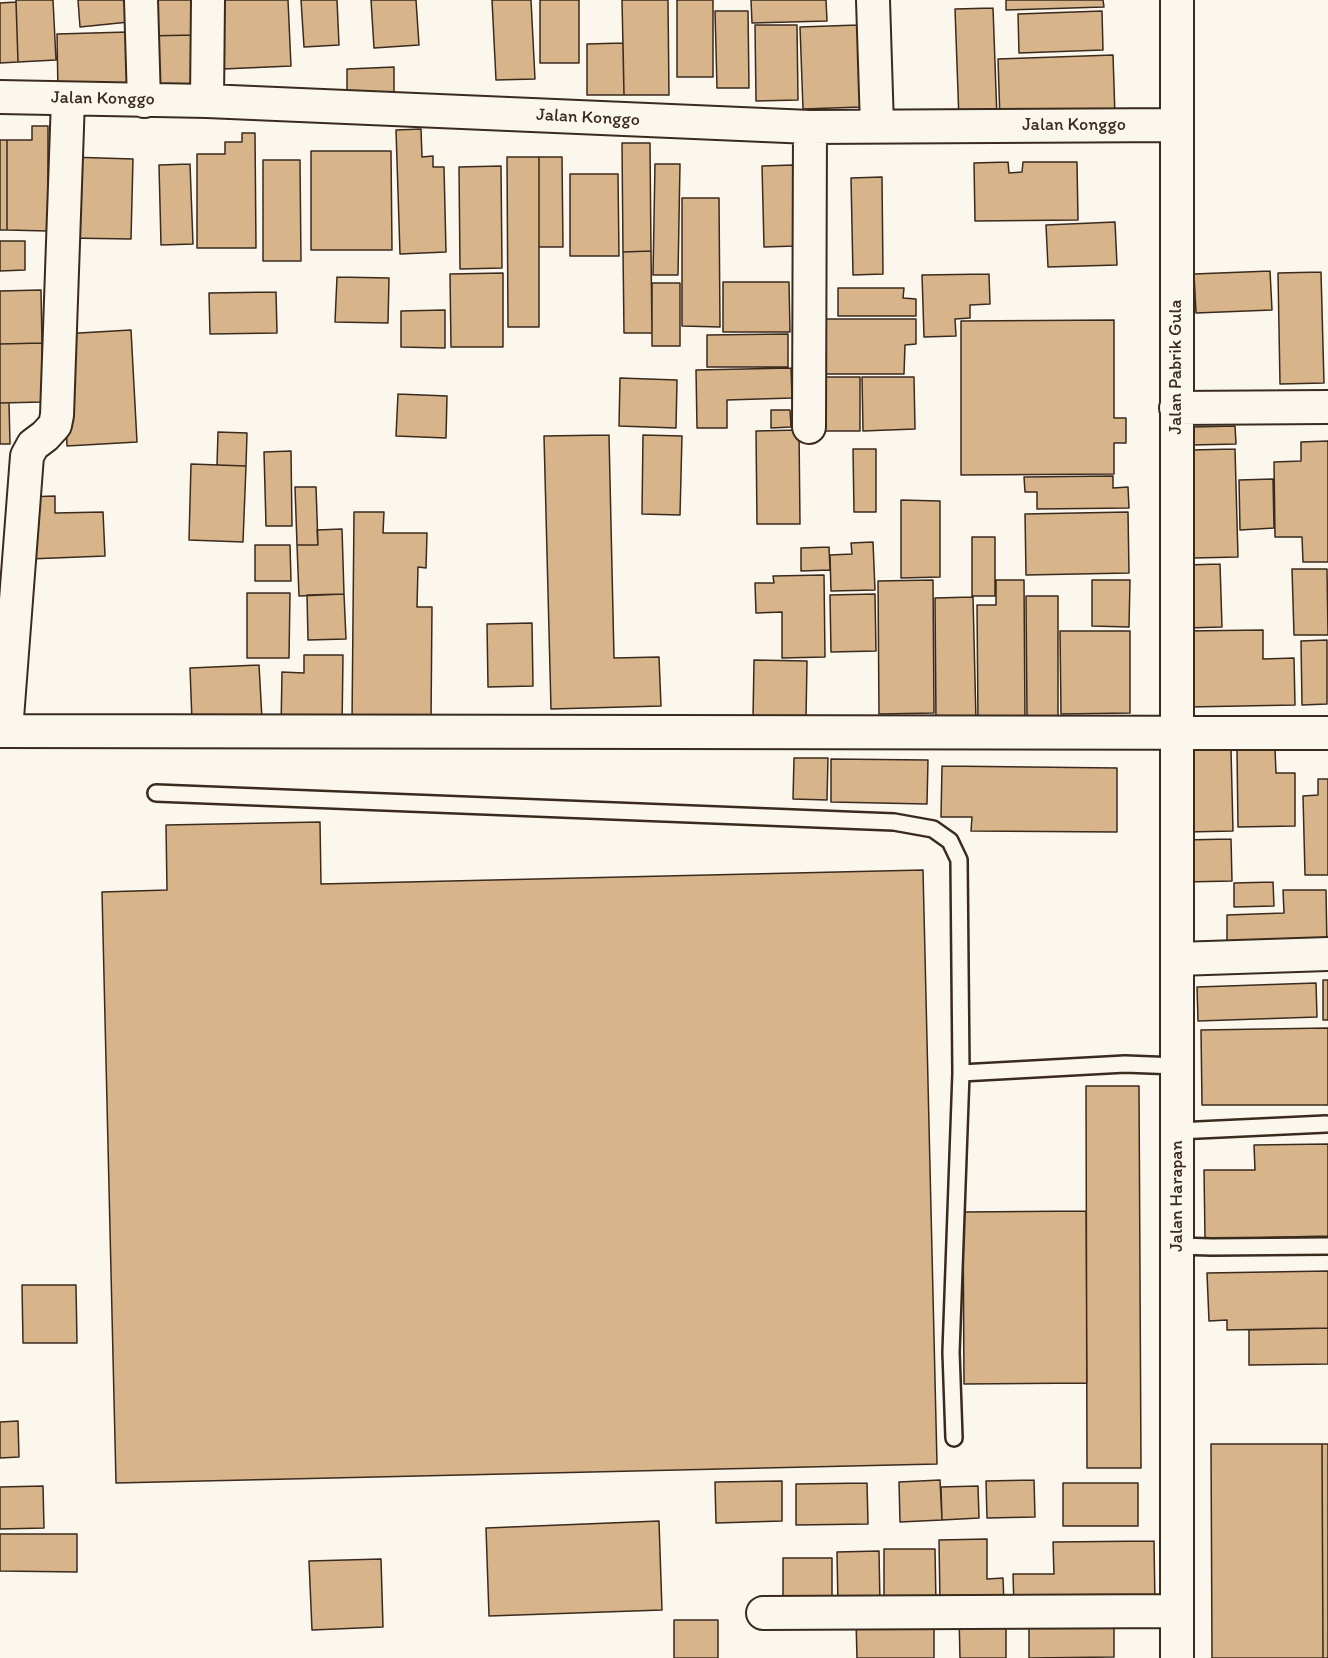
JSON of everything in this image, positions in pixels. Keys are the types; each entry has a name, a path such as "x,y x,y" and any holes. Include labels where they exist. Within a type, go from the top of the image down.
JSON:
{"street":[{"path":"141,0 144,101"},
{"path":"207,101 208,0"},
{"path":"873,0 877,126"},
{"name":"Jalan Pabrik Gula","path":"1177,0 1177,734"},
{"name":"Jalan Konggo","path":"0,97 207,101 810,127 1177,125"},
{"path":"68,99 57,415 55,425 33,445 27,456 3,731 1328,733"},
{"path":"808,427 810,127"},
{"path":"1176,408 1328,407"},
{"name":"Jalan Harapan","path":"1177,734 1177,1658"},
{"path":"1177,959 1328,954"},
{"path":"763,1613 1177,1611"}],"lane":[{"path":"156,793 894,822 933,829 950,841 959,860 961,1073 951,1352 954,1438"},
{"path":"961,1073 1125,1064 1177,1066"},
{"path":"1177,1131 1326,1124"},
{"path":"1177,1246 1328,1246"}],"building":[{"path":"16,0 53,0 56,60 18,62"},
{"path":"78,0 126,0 129,22 80,27"},
{"path":"145,0 196,0 196,35 145,36"},
{"path":"220,0 288,0 291,66 223,69"},
{"path":"301,0 337,0 339,45 304,47"},
{"path":"371,0 416,0 419,45 374,48"},
{"path":"492,0 531,0 535,79 496,80"},
{"path":"540,0 579,0 579,63 540,63"},
{"path":"622,0 668,0 669,95 624,95"},
{"path":"677,0 713,0 713,77 677,77"},
{"path":"751,0 826,0 827,21 752,23"},
{"path":"1006,0 1103,0 1104,7 1006,10"},
{"path":"16,2 18,62 0,63 0,3"},
{"path":"993,8 997,118 959,120 955,9"},
{"path":"715,11 748,11 749,88 717,88"},
{"path":"1102,11 1103,50 1019,53 1018,14"},
{"path":"755,25 797,25 798,100 756,101"},
{"path":"858,25 861,107 803,109 800,27"},
{"path":"128,32 129,91 58,93 57,34"},
{"path":"196,35 197,92 146,93 145,36"},
{"path":"623,43 624,95 587,95 587,44"},
{"path":"1113,55 1115,116 1000,120 998,59"},
{"path":"394,67 394,98 347,98 347,69"},
{"path":"32,126 48,126 48,231 7,230 7,140 32,140"},
{"path":"421,129 422,157 433,156 433,167 444,167 446,252 400,254 396,130"},
{"path":"242,133 255,133 256,248 197,248 197,154 225,154 225,142 242,142"},
{"path":"0,140 7,140 7,230 0,230"},
{"path":"622,143 650,143 651,251 623,252"},
{"path":"311,151 391,151 392,250 311,250"},
{"path":"69,157 133,159 131,239 67,238"},
{"path":"507,157 539,157 539,327 508,327"},
{"path":"539,157 562,157 563,247 539,247"},
{"path":"263,160 300,160 301,261 263,261"},
{"path":"1008,162 1009,173 1022,172 1023,162 1077,162 1078,220 975,221 974,163"},
{"path":"190,164 193,244 161,245 159,165"},
{"path":"655,164 680,164 678,275 653,275"},
{"path":"794,165 795,246 764,247 762,166"},
{"path":"501,166 502,268 460,269 459,167"},
{"path":"570,174 618,174 619,256 570,256"},
{"path":"882,177 883,274 853,275 851,178"},
{"path":"682,198 719,198 720,327 682,326"},
{"path":"1115,222 1117,265 1048,267 1046,225"},
{"path":"0,241 25,241 25,270 0,271"},
{"path":"651,251 652,333 624,333 623,252"},
{"path":"1270,271 1272,310 1196,313 1194,274"},
{"path":"1321,272 1324,383 1280,384 1278,273"},
{"path":"503,273 503,347 451,347 450,274"},
{"path":"989,274 990,304 970,305 970,318 955,319 956,336 924,337 922,275"},
{"path":"337,277 389,278 388,323 335,322"},
{"path":"723,282 789,282 790,332 723,332"},
{"path":"652,283 680,283 680,346 652,346"},
{"path":"838,288 904,288 903,298 916,299 916,316 838,316"},
{"path":"41,290 42,343 0,344 0,291"},
{"path":"276,292 277,333 210,334 209,293"},
{"path":"445,310 445,348 401,347 401,311"},
{"path":"814,319 916,319 916,344 905,345 904,374 815,374"},
{"path":"1114,320 1114,418 1126,418 1126,443 1114,443 1114,474 961,475 961,321"},
{"path":"131,330 137,442 67,446 62,334"},
{"path":"788,334 788,367 707,367 707,335"},
{"path":"42,343 43,402 0,403 0,344"},
{"path":"791,368 792,398 727,400 727,428 697,428 696,370"},
{"path":"814,377 860,377 860,431 815,431"},
{"path":"862,377 914,377 915,429 863,431"},
{"path":"620,378 677,380 676,428 619,426"},
{"path":"398,394 447,396 446,438 396,436"},
{"path":"0,403 9,403 10,444 0,444"},
{"path":"771,410 790,410 791,427 771,428"},
{"path":"1235,426 1236,444 1192,445 1192,427"},
{"path":"799,430 800,524 757,524 756,431"},
{"path":"218,432 247,433 246,466 217,465"},
{"path":"609,435 614,658 659,657 661,706 551,709 544,436"},
{"path":"643,435 682,436 680,515 642,514"},
{"path":"1328,441 1328,562 1303,562 1302,537 1275,537 1274,462 1301,461 1301,442"},
{"path":"853,449 876,449 876,512 854,512"},
{"path":"1235,449 1238,557 1194,558 1194,540 1184,541 1183,493 1193,492 1191,450"},
{"path":"291,451 292,526 266,526 264,452"},
{"path":"191,464 246,466 243,542 189,540"},
{"path":"1113,476 1113,488 1128,487 1129,508 1037,509 1037,492 1025,492 1024,477"},
{"path":"1273,479 1274,528 1240,530 1239,480"},
{"path":"295,487 316,487 318,545 297,545"},
{"path":"55,496 55,513 103,512 105,556 29,559 26,497"},
{"path":"901,500 940,501 940,577 901,578"},
{"path":"354,512 384,512 383,533 427,533 426,568 418,567 417,607 432,607 431,722 352,722"},
{"path":"1128,512 1129,573 1026,575 1025,514"},
{"path":"342,529 344,594 299,596 297,545 318,545 317,530"},
{"path":"972,537 995,537 995,596 972,596"},
{"path":"873,542 875,590 831,591 830,555 852,554 851,543"},
{"path":"255,545 290,545 291,581 255,581"},
{"path":"829,547 830,570 801,571 801,548"},
{"path":"1220,564 1222,627 1187,628 1186,565"},
{"path":"1292,569 1327,569 1328,635 1294,635"},
{"path":"824,575 825,657 782,658 782,612 756,613 755,583 774,583 773,576"},
{"path":"933,580 934,713 879,714 878,581"},
{"path":"996,580 1024,580 1025,721 978,721 977,605 996,605"},
{"path":"1092,580 1130,580 1129,627 1092,626"},
{"path":"247,593 290,593 289,658 247,658"},
{"path":"344,594 346,639 308,640 307,595"},
{"path":"875,594 876,651 831,652 830,595"},
{"path":"1026,596 1058,596 1058,718 1027,718"},
{"path":"973,597 976,721 936,722 935,598"},
{"path":"532,623 533,686 488,687 487,624"},
{"path":"1263,630 1263,659 1294,658 1295,705 1188,707 1186,631"},
{"path":"1060,631 1130,631 1130,713 1061,714"},
{"path":"1327,640 1327,704 1302,705 1301,641"},
{"path":"304,655 343,655 342,729 281,728 282,672 304,673"},
{"path":"754,660 807,661 806,719 753,718"},
{"path":"259,665 262,719 192,722 190,668"},
{"path":"1184,749 1231,749 1233,831 1186,832"},
{"path":"1275,749 1276,773 1295,773 1295,826 1238,827 1237,750"},
{"path":"794,758 828,758 827,800 793,799"},
{"path":"831,759 928,760 927,804 831,802"},
{"path":"942,766 1117,768 1117,832 971,831 972,817 941,817"},
{"path":"1318,779 1328,779 1328,875 1305,875 1303,796 1318,795"},
{"path":"320,822 321,884 923,870 937,1464 116,1483 102,892 167,890 166,825"},
{"path":"1231,839 1232,881 1184,882 1183,840"},
{"path":"1273,882 1274,906 1234,907 1234,883"},
{"path":"1283,890 1326,890 1327,947 1227,949 1227,915 1284,913"},
{"path":"1323,980 1328,980 1328,1020 1323,1020"},
{"path":"1316,983 1317,1017 1198,1021 1197,987"},
{"path":"1328,1028 1328,1105 1202,1105 1201,1030"},
{"path":"1086,1086 1139,1086 1141,1468 1087,1468"},
{"path":"1328,1144 1328,1236 1205,1239 1204,1170 1255,1170 1254,1145"},
{"path":"1086,1211 1087,1383 964,1384 963,1212"},
{"path":"1328,1271 1328,1328 1227,1330 1227,1320 1209,1321 1207,1273"},
{"path":"22,1285 76,1285 77,1343 23,1343"},
{"path":"1328,1328 1328,1364 1249,1365 1249,1330"},
{"path":"18,1421 19,1457 0,1458 0,1422"},
{"path":"1211,1444 1322,1444 1323,1658 1212,1658"},
{"path":"1322,1444 1328,1444 1328,1658 1323,1658"},
{"path":"940,1480 942,1520 900,1522 899,1482"},
{"path":"1034,1480 1035,1517 987,1518 986,1481"},
{"path":"782,1481 782,1521 716,1523 715,1482"},
{"path":"867,1483 868,1524 796,1525 796,1484"},
{"path":"1063,1483 1138,1483 1138,1526 1063,1526"},
{"path":"43,1486 44,1528 0,1529 0,1487"},
{"path":"978,1486 979,1518 942,1520 941,1487"},
{"path":"659,1521 662,1610 489,1616 486,1528"},
{"path":"0,1534 77,1534 77,1572 0,1571"},
{"path":"987,1539 987,1579 1003,1578 1004,1603 940,1604 939,1540"},
{"path":"1154,1541 1155,1605 1014,1607 1013,1574 1054,1574 1053,1542"},
{"path":"884,1549 935,1549 936,1605 884,1605"},
{"path":"879,1551 880,1605 838,1606 837,1552"},
{"path":"783,1558 832,1558 832,1603 783,1604"},
{"path":"381,1559 383,1627 312,1630 309,1561"},
{"path":"959,1616 1006,1616 1006,1658 960,1658"},
{"path":"1029,1617 1114,1617 1114,1657 1029,1658"},
{"path":"934,1619 934,1658 857,1658 856,1620"},
{"path":"674,1620 718,1620 718,1658 674,1658"}]}
